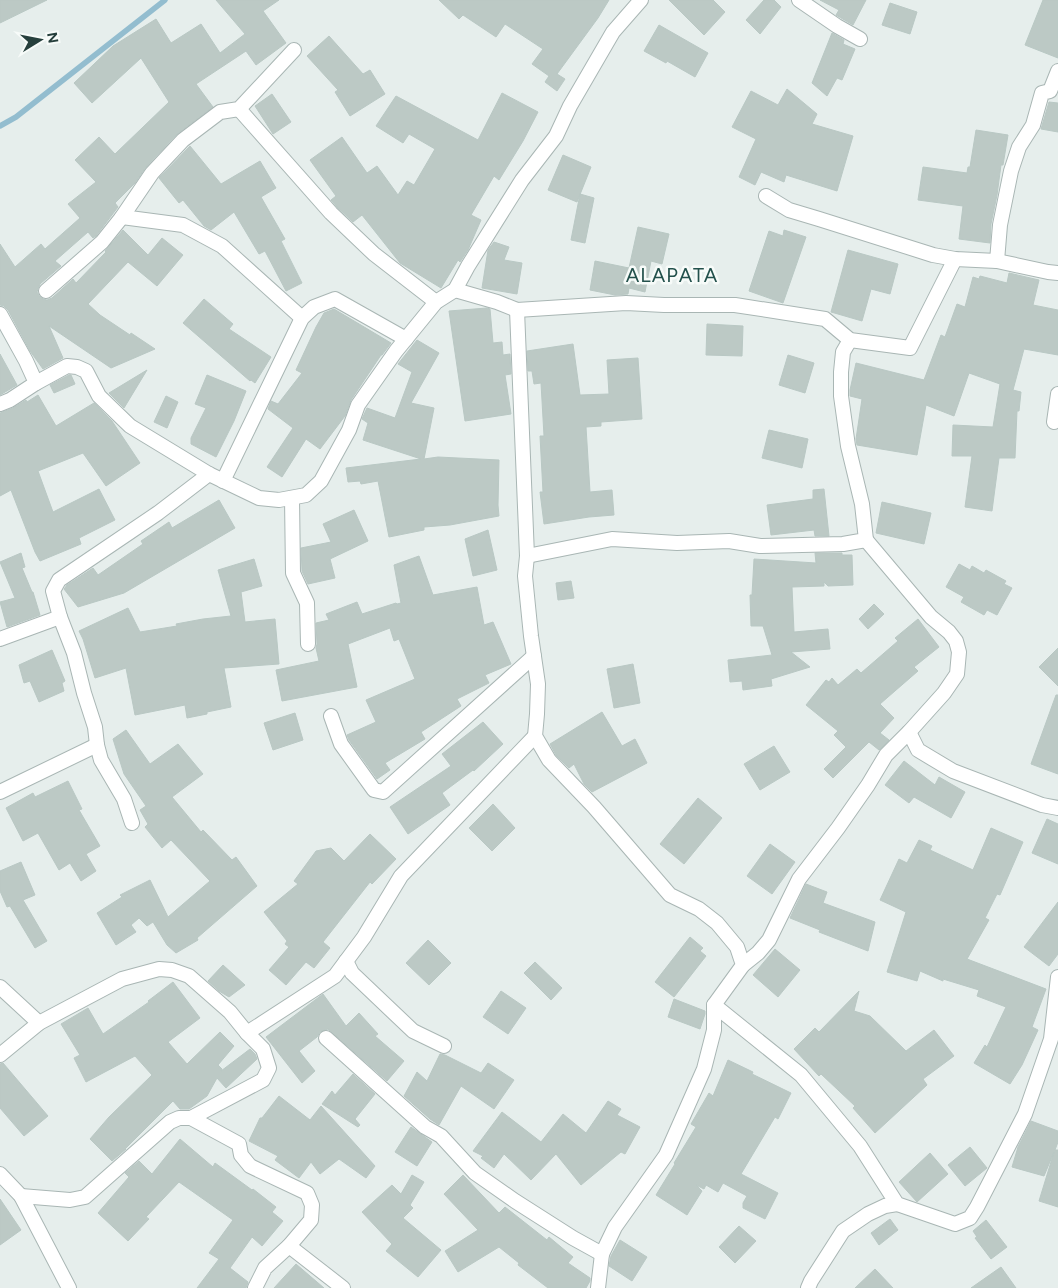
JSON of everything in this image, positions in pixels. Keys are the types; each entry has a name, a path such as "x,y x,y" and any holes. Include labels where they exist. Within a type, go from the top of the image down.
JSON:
{"street":[{"path":"0,404 67,366 77,367 86,371 99,396 130,426 208,474 259,498 279,500 306,495 321,481 349,430 358,405 406,339 436,302 455,290 522,180 556,136 570,106 613,32 641,0"},
{"path":"799,0 860,39"},
{"path":"46,291 102,242 122,217 152,173 183,140 220,112 239,109 294,50"},
{"path":"997,261 1000,225 1011,171 1019,146 1033,125 1042,93 1054,92 1058,71"},
{"path":"239,109 331,213 374,254 436,302"},
{"path":"766,196 789,210 933,255 955,259 997,261 1058,273"},
{"path":"122,217 183,225 222,246 302,318"},
{"path":"455,290 517,310 626,303 735,305 825,319 850,340 910,348 955,259"},
{"path":"223,481 302,318 314,307 335,299 406,339"},
{"path":"517,310 527,556 525,576 538,684 535,736 549,760 594,807 670,895 699,910 717,923 737,947 743,965"},
{"path":"0,314 36,383"},
{"path":"598,1288 602,1254 615,1227 666,1156 704,1069 714,1030 714,1005 743,965 758,953 769,940 799,879 838,828 886,755 910,732 958,674 959,652 956,641 949,632 931,617 866,540 862,504 848,446 841,396 843,352 850,340"},
{"path":"1054,422 1058,394"},
{"path":"132,824 124,798 101,760 95,727 74,652 60,617 53,591 59,580 158,514 208,474"},
{"path":"292,498 293,573 307,603 308,644"},
{"path":"527,556 612,539 677,543 729,541 760,546 843,544 866,540"},
{"path":"0,639 60,617"},
{"path":"331,716 341,744 374,790 383,792 534,656"},
{"path":"910,732 918,750 953,771 1042,805 1058,808"},
{"path":"247,1032 335,976 364,937 401,876 535,736"},
{"path":"0,792 97,745"},
{"path":"346,961 352,973 413,1031 444,1046"},
{"path":"0,1055 39,1023 122,979 159,970 172,970 189,976 230,1012 263,1049 269,1068 263,1080 191,1118 179,1118 170,1122 85,1197 70,1200 21,1196"},
{"path":"808,1288 811,1280 843,1231 868,1214 885,1206 897,1204 954,1224 970,1218 1025,1114 1054,1038 1058,977"},
{"path":"0,987 39,1023"},
{"path":"714,1005 801,1075 860,1146 897,1204"},
{"path":"326,1038 425,1127 441,1136 475,1172 573,1238 602,1254"},
{"path":"191,1118 239,1144 241,1155 250,1166 307,1193 312,1206 311,1220 265,1268 254,1288"},
{"path":"0,1174 21,1196 69,1288"},
{"path":"288,1246 343,1288"}],"building":[{"path":"0,0 47,0 0,23"},
{"path":"216,0 279,0 263,11 286,43 256,65 246,51 196,84 213,107 177,134 146,167 135,183 115,203 118,207 96,236 93,238 88,232 55,261 61,266 40,284 37,292 39,296 47,300 52,298 73,279 76,283 106,252 123,230 148,255 162,238 183,255 157,286 128,262 88,304 100,315 155,349 111,368 49,326 63,358 43,369 30,351 8,310 0,305 0,244 15,267 41,244 45,249 80,218 68,204 96,182 75,160 99,137 115,154 169,102 141,58 92,103 74,83 113,46 156,19 171,43 201,24 220,53 245,34"},
{"path":"439,0 609,0 557,74 565,79 557,91 545,82 549,76 532,64 543,49 505,24 496,37 463,15 459,19"},
{"path":"669,0 713,0 725,12 704,35"},
{"path":"764,0 774,0 781,7 760,34 746,20"},
{"path":"820,0 866,0 853,25 836,15 839,10"},
{"path":"1043,0 1058,0 1058,58 1025,45"},
{"path":"890,3 917,12 910,34 882,25"},
{"path":"659,25 708,53 695,77 667,61 666,63 644,51"},
{"path":"832,33 844,40 843,44 855,49 842,80 837,78 827,96 812,83"},
{"path":"329,36 363,74 370,70 385,94 350,116 335,92 338,90 307,56"},
{"path":"787,89 817,114 812,124 853,136 837,191 786,175 784,182 761,172 755,185 739,177 756,139 732,127 751,91 778,105"},
{"path":"502,93 538,112 499,180 494,176 471,215 481,220 468,250 460,262 458,260 441,288 400,263 362,215 353,222 337,207 331,200 336,196 310,160 342,137 367,173 377,166 398,195 407,181 414,185 435,149 409,134 403,143 376,126 396,96 478,140"},
{"path":"272,94 291,122 273,134 255,106"},
{"path":"1049,102 1058,103 1058,132 1041,129"},
{"path":"976,130 1008,135 991,224 990,243 959,239 963,206 918,200 923,167 967,173 968,167 970,167"},
{"path":"190,146 221,184 260,161 276,188 261,197 285,239 281,241 302,283 286,291 265,251 259,254 234,212 211,230 204,226 183,200 179,203 159,178"},
{"path":"563,155 591,167 577,202 548,190"},
{"path":"580,194 594,198 585,243 571,240"},
{"path":"638,227 669,234 662,264 651,261 645,292 629,288 628,294 615,295 590,290 595,261 629,268"},
{"path":"784,230 806,237 783,303 749,291 769,231 783,236"},
{"path":"494,242 509,247 504,260 522,263 517,294 482,288 488,250"},
{"path":"848,250 898,264 890,294 871,289 862,321 831,312"},
{"path":"1009,273 1039,280 1033,305 1058,310 1058,355 1024,349 1013,390 1021,392 1019,411 1017,411 1015,458 999,458 992,511 965,507 972,456 952,456 953,425 993,427 1000,384 969,373 954,416 926,405 917,455 857,445 856,439 862,399 850,396 850,390 856,363 924,380 941,335 945,337 957,304 965,307 973,277 979,279 980,276 1007,283"},
{"path":"204,299 233,324 229,329 271,357 255,383 250,381 183,323"},
{"path":"334,309 391,343 351,400 345,416 320,449 306,439 282,477 267,467 293,428 268,409 271,401 278,404 302,373 296,370 316,327 324,313"},
{"path":"490,309 493,343 502,342 503,355 510,354 511,374 505,375 511,414 465,421 449,311"},
{"path":"707,324 743,326 742,356 706,355"},
{"path":"417,340 439,353 411,403 434,408 424,459 438,457 499,460 499,516 450,525 424,527 424,530 389,537 378,481 361,484 360,481 348,482 346,468 421,459 363,440 368,423 362,419 367,408 395,418 412,372 398,364"},
{"path":"573,344 580,395 609,394 607,360 638,358 642,419 601,422 601,426 586,427 590,492 612,490 614,515 544,524 540,492 543,492 540,436 544,436 541,383 534,384 532,371 528,371 527,351"},
{"path":"0,354 17,385 0,395"},
{"path":"788,355 814,363 805,393 779,385"},
{"path":"147,370 124,408 109,393"},
{"path":"71,375 75,384 54,393 50,385"},
{"path":"207,375 246,391 216,457 191,444 191,438 206,408 195,404"},
{"path":"38,395 56,426 94,403 112,421 140,463 106,486 83,453 38,471 53,512 99,489 115,520 79,538 81,544 40,561 11,490 0,496 0,413 26,400 27,402"},
{"path":"166,396 178,402 167,428 154,422"},
{"path":"769,430 808,439 802,468 762,458"},
{"path":"824,489 829,536 815,536 814,530 771,535 767,505 813,499 813,490"},
{"path":"219,500 235,528 124,593 78,607 64,589 93,568 98,575 143,544 141,541 169,522 172,528"},
{"path":"882,502 931,513 924,544 876,533"},
{"path":"354,510 368,541 330,559 335,578 308,584 302,571 301,548 331,542 323,524"},
{"path":"488,530 497,570 473,576 465,539"},
{"path":"21,553 25,567 22,568 33,592 40,615 7,627 0,602 15,598 0,562"},
{"path":"815,553 852,555 853,585 828,586 824,582 824,586 792,587 794,632 828,629 830,649 791,652 810,667 771,679 772,686 743,690 742,681 730,682 728,660 772,655 763,626 751,626 750,595 752,595 754,559 816,563"},
{"path":"419,556 433,595 477,587 484,625 493,622 511,664 485,675 489,683 457,699 461,706 421,732 425,739 385,763 390,770 377,779 347,735 376,722 366,700 415,679 399,639 394,641 390,628 348,644 357,687 282,701 276,670 319,661 316,648 316,623 329,620 326,614 357,602 362,614 401,603 394,565"},
{"path":"254,559 262,586 241,592 245,622 275,619 279,664 224,668 231,707 187,718 185,705 135,715 126,668 95,678 79,631 128,608 140,632 177,626 176,624 203,619 231,616 218,570"},
{"path":"959,564 970,570 972,566 984,573 986,570 1006,581 1004,584 1012,588 997,615 987,610 984,615 961,602 964,597 946,587"},
{"path":"571,581 574,598 558,600 556,583"},
{"path":"874,604 884,614 868,629 859,619"},
{"path":"918,619 939,647 914,667 918,671 880,704 894,718 880,733 889,740 879,750 869,742 833,778 824,769 846,747 834,735 838,731 806,705 826,680 829,682 832,678 838,685 857,669 861,673 898,641 895,638"},
{"path":"1058,648 1058,686 1039,667"},
{"path":"52,650 65,681 62,683 64,691 39,702 30,681 24,683 19,665"},
{"path":"633,664 640,703 614,708 607,669"},
{"path":"1056,695 1058,695 1058,774 1031,764"},
{"path":"602,712 622,746 635,739 647,763 592,792 584,784 574,764 569,768 556,755 550,744"},
{"path":"295,713 303,740 273,750 264,723"},
{"path":"483,722 503,744 474,771 442,793 450,805 408,834 390,807 451,766 442,754"},
{"path":"126,730 150,764 178,744 203,774 172,797 201,832 203,830 232,860 236,857 257,886 197,938 198,940 176,953 167,945 153,922 147,926 139,918 131,925 136,932 116,945 97,913 122,897 120,895 150,880 168,917 210,881 171,840 162,848 145,827 148,824 140,810 146,806 124,774 113,739"},
{"path":"774,746 790,772 760,790 744,764"},
{"path":"904,761 935,785 939,777 965,792 951,818 914,797 909,803 885,785"},
{"path":"68,781 82,809 79,810 100,846 86,854 96,871 81,881 70,863 59,870 38,833 23,841 6,808 33,793 35,797"},
{"path":"698,798 722,818 684,864 660,844"},
{"path":"493,804 515,828 492,851 469,828"},
{"path":"1047,819 1058,824 1058,864 1032,853"},
{"path":"991,828 1023,842 1000,895 997,894 985,918 989,920 967,959 1046,989 1032,1027 1038,1030 1022,1065 1010,1084 974,1063 985,1045 987,1047 1006,1007 977,996 979,990 943,979 943,981 920,971 917,981 887,972 906,912 880,900 899,859 907,863 919,840 932,846 930,850 973,870"},
{"path":"370,834 396,859 372,884 370,882 323,942 330,948 314,968 306,962 286,985 269,970 289,947 285,944 287,941 264,912 298,884 294,881 316,851 331,848 344,861"},
{"path":"770,844 795,862 772,894 747,876"},
{"path":"21,862 35,895 23,900 47,941 35,948 10,906 7,907 0,891 0,871"},
{"path":"806,884 827,892 823,903 875,922 868,951 819,932 820,930 790,918"},
{"path":"1058,902 1058,954 1049,966 1024,947"},
{"path":"690,937 703,948 700,951 706,956 674,997 655,982"},
{"path":"428,940 451,963 429,985 406,963"},
{"path":"775,949 800,970 778,997 753,975"},
{"path":"535,962 562,988 551,1000 524,973"},
{"path":"223,965 245,985 229,997 208,981"},
{"path":"173,982 200,1018 168,1042 187,1064 220,1032 234,1046 218,1065 222,1069 221,1071 250,1049 257,1059 226,1088 217,1078 207,1096 189,1109 180,1109 173,1101 112,1161 90,1139 109,1117 152,1075 135,1056 86,1082 74,1058 80,1055 61,1024 88,1008 103,1034 149,1002"},
{"path":"501,991 526,1008 508,1034 483,1017"},
{"path":"859,991 854,1011 870,1016 906,1051 934,1030 954,1056 923,1079 927,1085 875,1133 853,1108 855,1106 821,1074 819,1076 794,1049 815,1028 819,1032"},
{"path":"323,994 346,1026 359,1013 378,1034 375,1036 404,1061 387,1081 328,1029 320,1032 317,1037 299,1051 315,1071 302,1083 266,1037"},
{"path":"674,999 705,1011 700,1029 668,1017"},
{"path":"440,1054 481,1073 488,1063 514,1080 494,1109 461,1086 439,1125 404,1096 417,1072 427,1081"},
{"path":"728,1060 791,1093 778,1119 775,1117 741,1174 778,1193 765,1219 743,1208 743,1203 747,1196 723,1183 718,1192 706,1185 704,1189 696,1185 702,1191 687,1215 656,1195 696,1127 691,1124 709,1093 713,1096"},
{"path":"3,1063 48,1116 24,1136 0,1108 0,1064"},
{"path":"353,1074 375,1094 355,1119 360,1125 358,1127 322,1104 332,1091 335,1095"},
{"path":"279,1096 310,1120 321,1106 375,1166 366,1178 339,1159 320,1174 311,1162 299,1178 275,1160 278,1156 249,1141 260,1118 262,1118"},
{"path":"608,1101 621,1109 617,1115 640,1127 625,1154 621,1152 581,1185 556,1154 531,1180 504,1154 494,1168 481,1158 483,1156 473,1151 502,1112 541,1142 563,1114 586,1133"},
{"path":"1031,1121 1058,1131 1058,1142 1055,1150 1058,1150 1058,1207 1039,1201 1054,1152 1044,1176 1012,1167 1018,1147"},
{"path":"411,1127 432,1142 417,1166 395,1152"},
{"path":"180,1139 213,1167 215,1163 276,1207 272,1212 283,1221 262,1246 252,1237 230,1268 248,1282 246,1288 197,1288 219,1259 209,1253 233,1220 179,1182 146,1217 149,1219 128,1241 98,1213 129,1177 125,1173 139,1161 152,1174"},
{"path":"970,1147 987,1168 965,1186 948,1165"},
{"path":"930,1153 948,1174 917,1202 899,1182"},
{"path":"412,1175 424,1182 410,1205 413,1208 403,1218 441,1250 418,1277 386,1251 392,1244 362,1212 392,1185 401,1194"},
{"path":"463,1175 499,1213 505,1207 547,1240 549,1237 573,1257 568,1263 590,1278 586,1288 548,1288 518,1265 519,1263 499,1247 458,1272 445,1251 478,1230 444,1194"},
{"path":"0,1199 21,1230 0,1245"},
{"path":"890,1219 898,1230 879,1245 871,1233"},
{"path":"986,1220 1007,1247 991,1259 975,1238 977,1237 973,1231"},
{"path":"739,1226 756,1241 735,1263 719,1247"},
{"path":"620,1240 647,1257 632,1281 609,1266 611,1256"},
{"path":"296,1264 324,1288 274,1288"},
{"path":"1001,1267 1016,1288 971,1288"},
{"path":"875,1269 893,1288 855,1288"}],"waterway":[{"path":"0,126 16,117 165,0"}],"district":[{"name":"ALAPATA","path":"672,275"}]}
